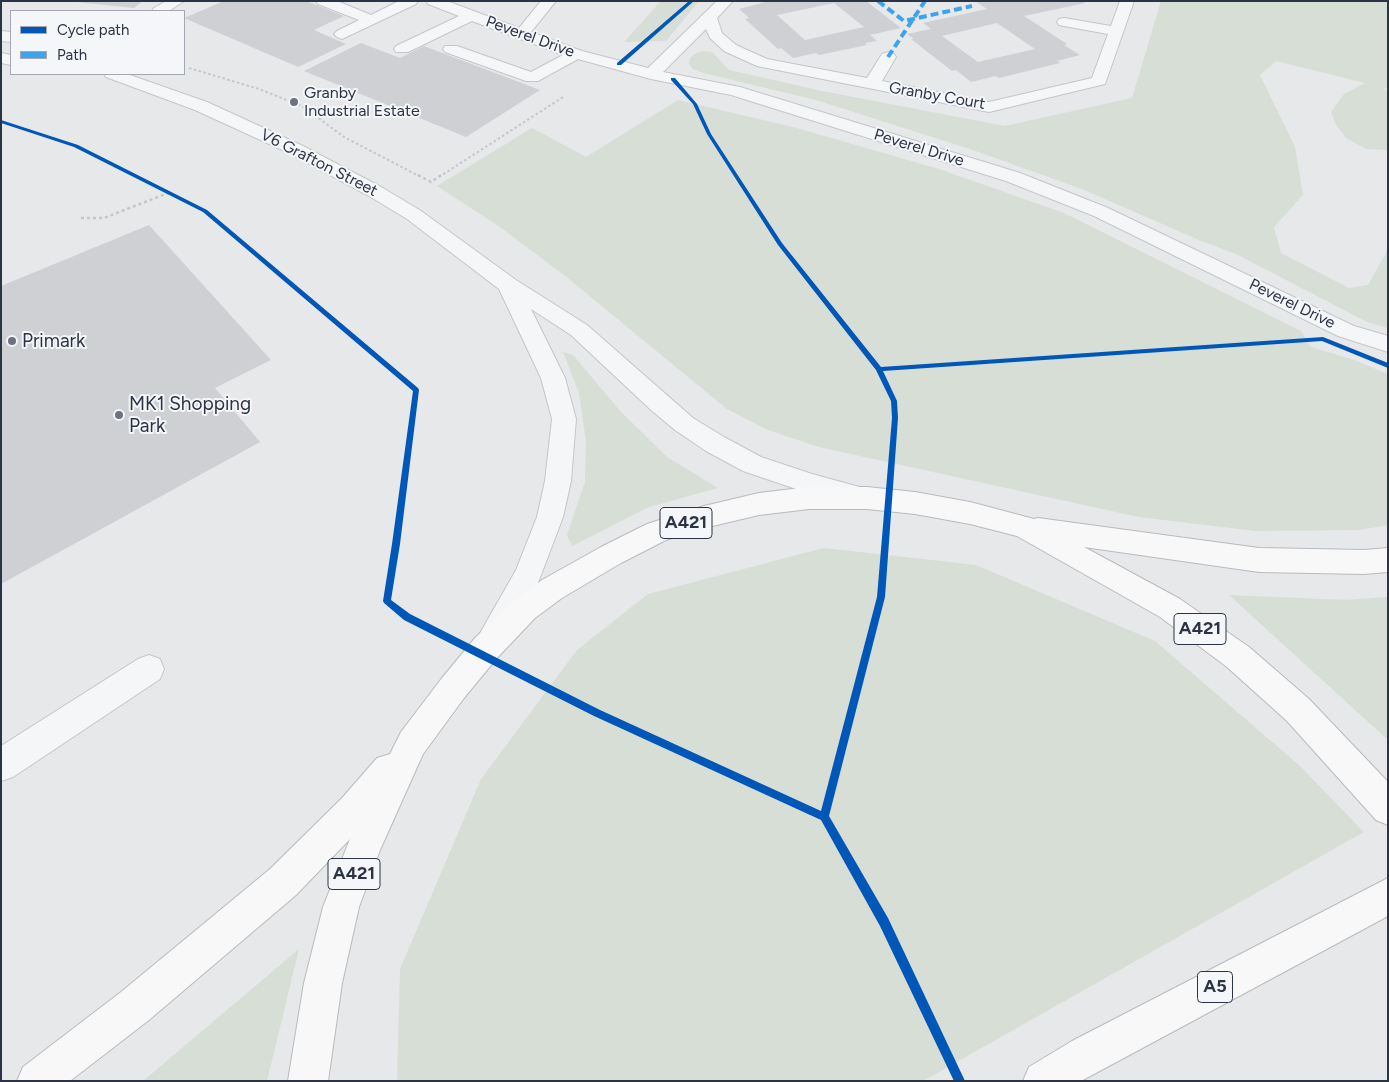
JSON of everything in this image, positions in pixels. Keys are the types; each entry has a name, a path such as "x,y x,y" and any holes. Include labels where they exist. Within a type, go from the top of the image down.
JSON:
{"highway":[{"name":"A421","path":"308,1081 322,983 341,908 365,844 412,742 486,648 525,609 552,590 611,555 657,532 704,517 759,504 809,498 867,498 914,503 970,513 1024,527 1170,608 1238,657 1298,710 1388,808"},
{"path":"1024,527 1259,560 1364,562 1388,560"},
{"path":"36,1081 135,1006 283,882 354,810 412,742"},
{"name":"A5","path":"1043,1081 1086,1055 1388,896"}],"street":[{"path":"161,10 177,1"},
{"path":"323,1 372,20"},
{"path":"342,34 411,1"},
{"name":"Peverel Drive","path":"433,1 576,54 651,74 734,91 1013,177 1101,212 1346,330 1388,344"},
{"path":"522,34 549,1"},
{"path":"651,74 710,19 726,1"},
{"name":"Granby Court","path":"710,19 715,34 730,48 764,64 989,107 1099,81 1127,1"},
{"path":"402,49 472,16"},
{"path":"1064,22 1116,31"},
{"path":"451,49 532,78 576,54"},
{"path":"872,84 888,58"},
{"name":"V6 Grafton Street","path":"115,75 201,106 297,150 376,192 422,221 508,285 579,330 660,404 684,424 715,444 752,464 811,484 867,498"},
{"name":"V6 Grafton Street","path":"486,648 528,574 550,517 562,450 564,419 553,378 508,285"},
{"path":"1,765 149,669"}],"path":[{"path":"185,66 259,89 302,106 344,137 431,182 616,64"},
{"path":"160,188 172,194"},
{"path":"81,218 104,218 172,194"}],"shaded area":[{"path":"661,1 699,1 666,41 624,42"},
{"path":"1161,1 1388,1 1388,89 1383,88 1388,92 1388,150 1366,149 1346,138 1336,125 1331,112 1344,94 1365,83 1276,61 1260,75 1295,147 1303,195 1274,227 1281,253 1349,288 1368,285 1388,249 1388,328 1367,322 1236,254 1082,189 970,149 816,100 703,73 693,69 689,64 690,58 696,53 703,51 712,52 729,70 822,91 1005,126 1132,98"},
{"path":"678,100 793,127 939,169 1064,213 1301,331 1311,347 1354,360 1388,374 1388,525 1359,530 1256,531 1139,517 819,447 768,430 727,409 564,275 500,227 437,186 532,128 586,157"},
{"path":"563,352 573,355 621,412 667,457 718,488 649,507 572,546 567,535 585,482 586,441 579,393"},
{"path":"824,548 976,565 1155,641 1300,766 1364,832 923,1081 397,1081 400,969 481,779 577,650 648,594"},
{"path":"1229,595 1346,600 1388,597 1388,740"},
{"path":"299,949 267,1081 143,1081"}],"building":[{"path":"67,1 143,1 134,8"},
{"path":"224,1 306,1 344,16 314,30 346,44 298,67 185,18"},
{"path":"769,1 866,1 901,28 870,35 877,41 865,43 867,45 819,55 816,53 793,58 781,48 778,49 745,19 749,18 739,9","holes":["834,3 864,27 805,40 777,15"]},
{"path":"975,1 1082,1 1085,3 1024,16 1067,44 1064,45 1080,55 1057,61 1060,63 999,78 996,76 971,82 956,70 952,71 907,34 931,29 923,23 987,9","holes":["997,23 1035,49 978,62 942,36"]},
{"path":"361,43 400,58 424,46 540,90 466,137 304,71"},
{"name":"MK1 Shopping Park","path":"149,225 271,360 215,388 260,442 1,584 1,286"}],"marked path":[{"path":"878,1 904,21 972,6"},
{"path":"888,57 925,1"}],"cycle path":[{"path":"619,64 692,1"},
{"path":"673,79 695,104 709,134 780,244 879,369"},
{"path":"1,121 76,146 205,211 416,390 387,601 407,617 597,713 824,817 884,922 960,1081"},
{"path":"824,817 881,597 895,418 894,401 879,369 1323,339 1388,366"}],"place":[{"name":"Granby Industrial Estate","path":"294,102"},
{"name":"Primark","path":"12,341"},
{"name":"MK1 Shopping Park","path":"119,415"}]}
